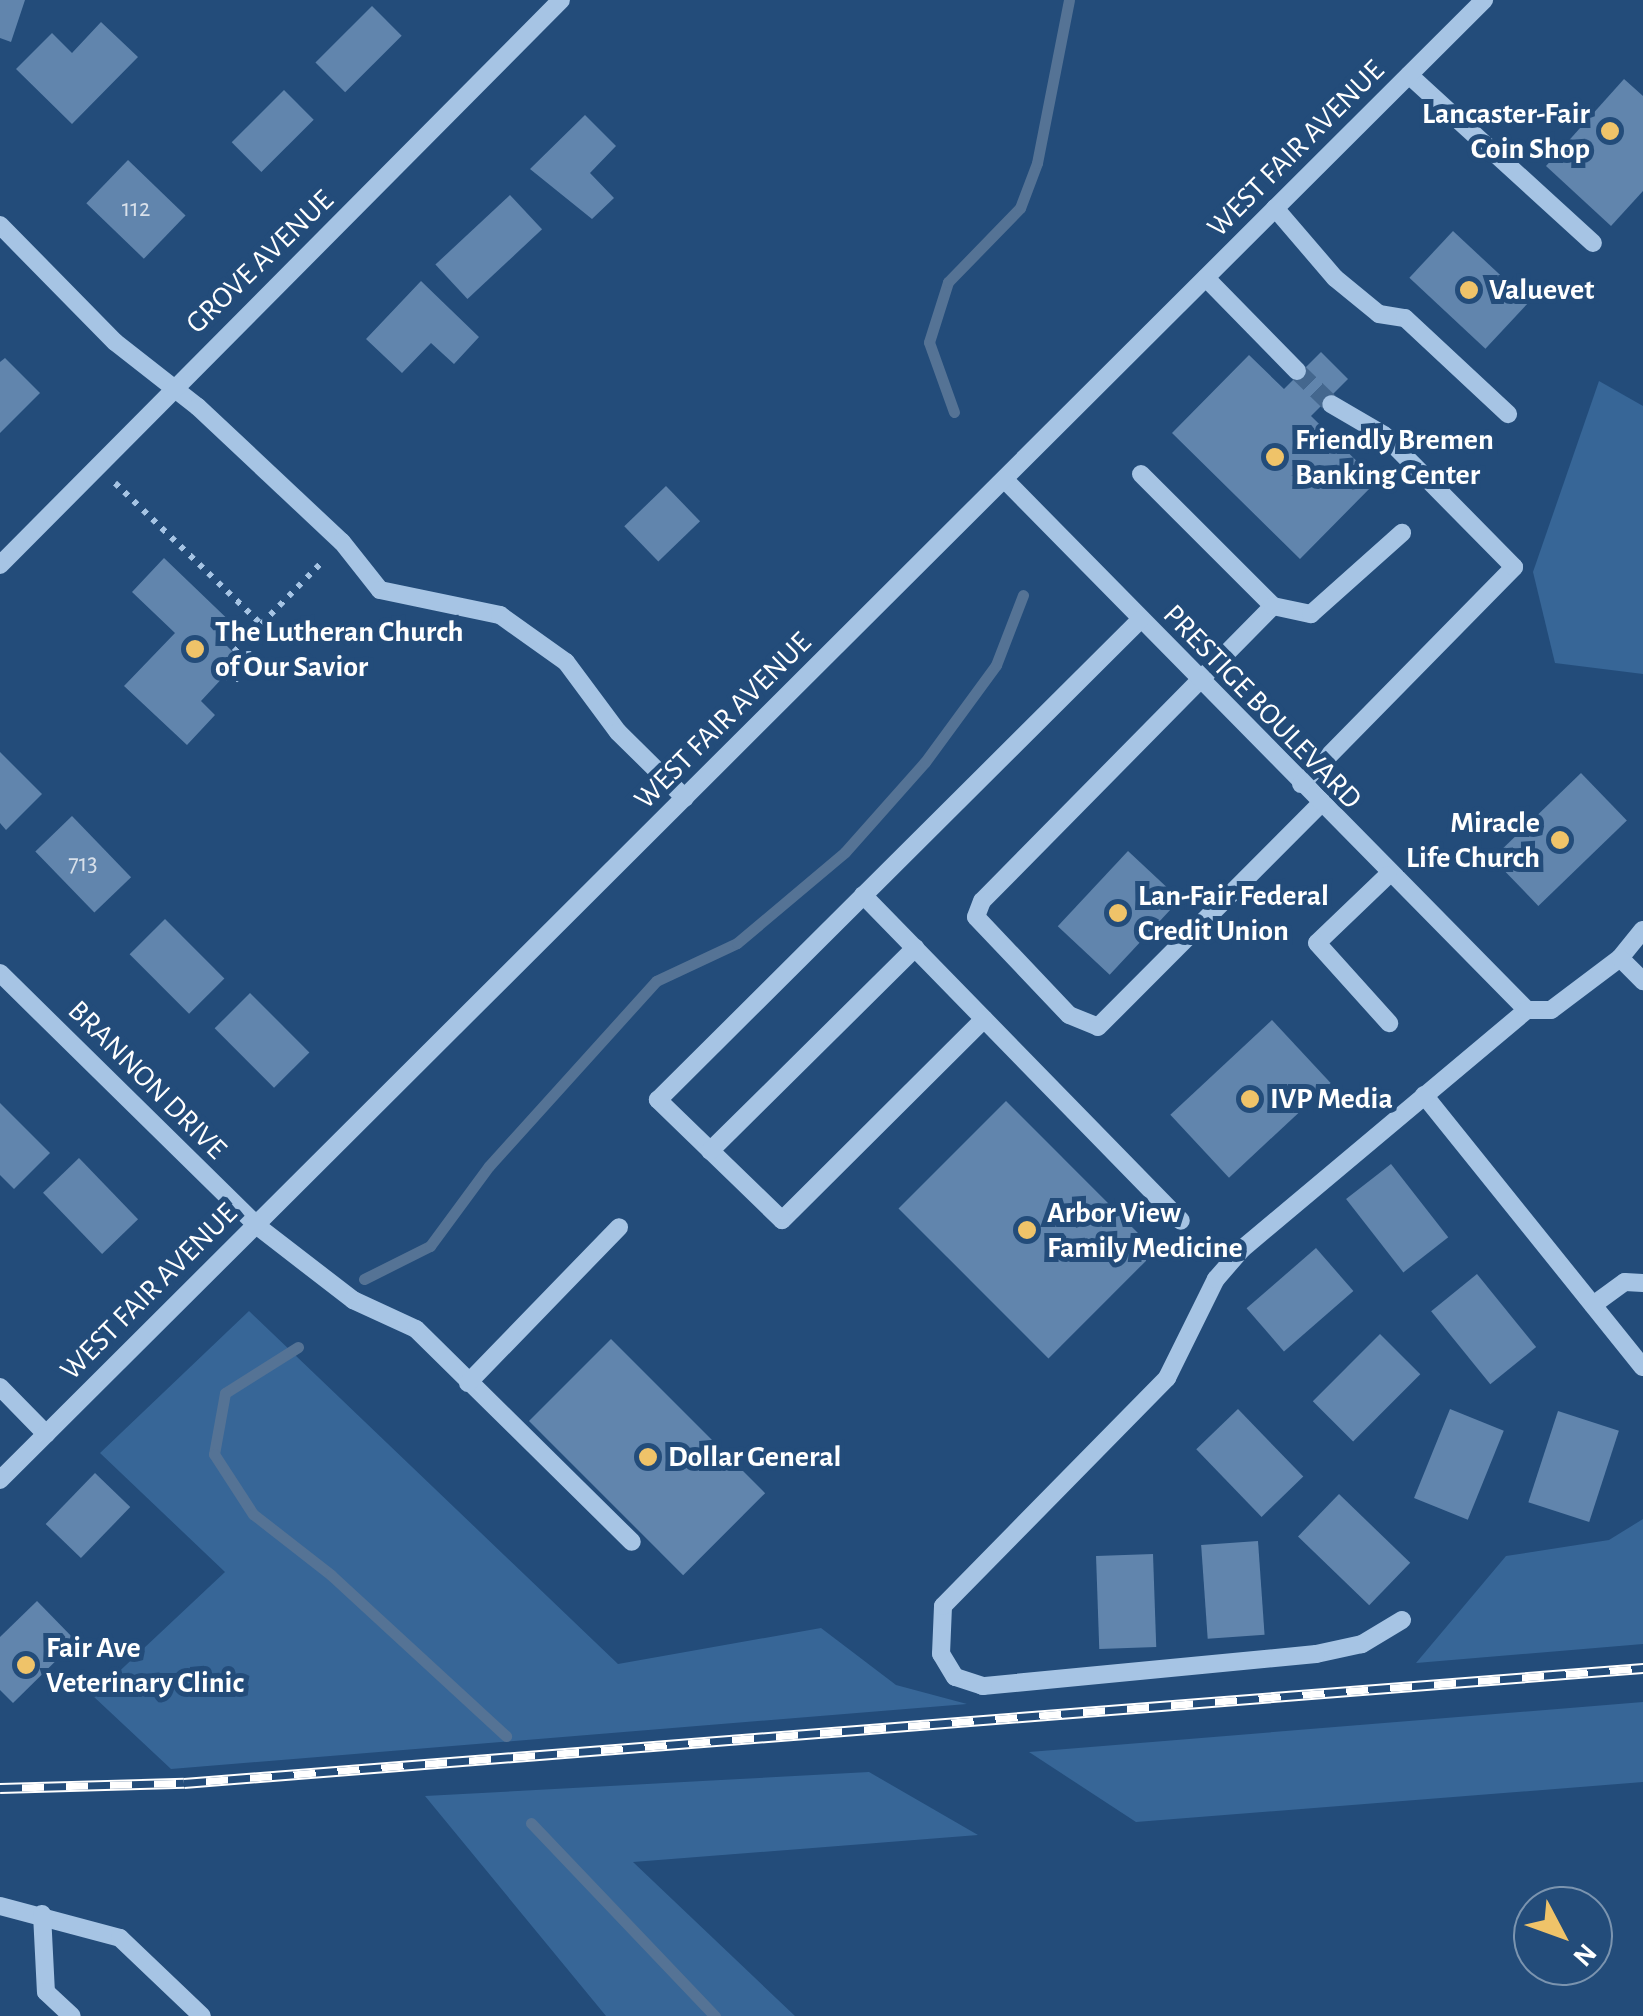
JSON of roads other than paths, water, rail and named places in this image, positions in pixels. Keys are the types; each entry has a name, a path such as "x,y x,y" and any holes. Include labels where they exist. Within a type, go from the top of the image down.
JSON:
{"street":[{"name":"GROVE AVENUE","path":"0,565 560,0"},
{"name":"WEST FAIR AVENUE","path":"0,1480 1484,0"},
{"path":"1409,74 1593,243"},
{"path":"1275,208 1335,278 1379,314 1405,318 1508,414"},
{"path":"0,225 115,342 174,387 342,542 380,590 500,616 566,662 618,732 685,798"},
{"path":"1206,278 1296,371"},
{"path":"1300,784 1514,567 1384,435 1330,404"},
{"path":"1141,474 1272,606 1311,614 1402,532"},
{"name":"PRESTIGE BOULEVARD","path":"1005,480 1319,805 1527,1010"},
{"path":"1272,606 982,901 976,917 1069,1014 1098,1027 1319,805"},
{"path":"984,1019 782,1220 658,1100 1140,620"},
{"path":"1388,875 1317,942 1390,1023"},
{"path":"863,895 1181,1221"},
{"path":"1402,1620 1362,1644 1316,1654 982,1686 955,1678 941,1654 943,1606 1167,1378 1216,1279 1424,1095 1527,1010 1551,1010 1620,958 1643,930"},
{"path":"710,1151 915,948"},
{"path":"1620,958 1643,981"},
{"name":"BRANNON DRIVE","path":"0,972 256,1225 353,1300 416,1329 632,1542"},
{"path":"1424,1095 1643,1367"},
{"path":"468,1383 618,1227"},
{"path":"1593,1305 1626,1282 1643,1283"},
{"path":"0,1387 46,1434"},
{"path":"0,1906 42,1914 120,1938 202,2016"},
{"path":"42,1914 46,1992 72,2016"}],"waterway":[{"path":"954,412 929,342 948,282 1020,208 1037,163 1069,0"},
{"path":"364,1279 430,1246 489,1166 656,981 737,943 845,852 925,762 996,665 1023,595"},
{"path":"298,1347 225,1393 214,1454 253,1514 331,1575 506,1736"},
{"path":"531,1823 715,2016"}],"tunnel":[{"path":"1297,371 1331,404"}],"railway":[{"path":"0,1788 184,1783 1643,1668"}],"place":[{"name":"Lancaster-Fair Coin Shop","path":"1610,131"},
{"name":"Valuevet","path":"1469,290"},
{"name":"Friendly Bremen Banking Center","path":"1275,457"},
{"name":"The Lutheran Church of Our Savior","path":"195,649"},
{"name":"Miracle Life Church","path":"1560,840"},
{"name":"Lan-Fair Federal Credit Union","path":"1118,913"},
{"name":"IVP Media","path":"1250,1099"},
{"name":"Arbor View Family Medicine","path":"1027,1230"},
{"name":"Dollar General","path":"648,1457"},
{"name":"Fair Ave Veterinary Clinic","path":"26,1665"}]}
